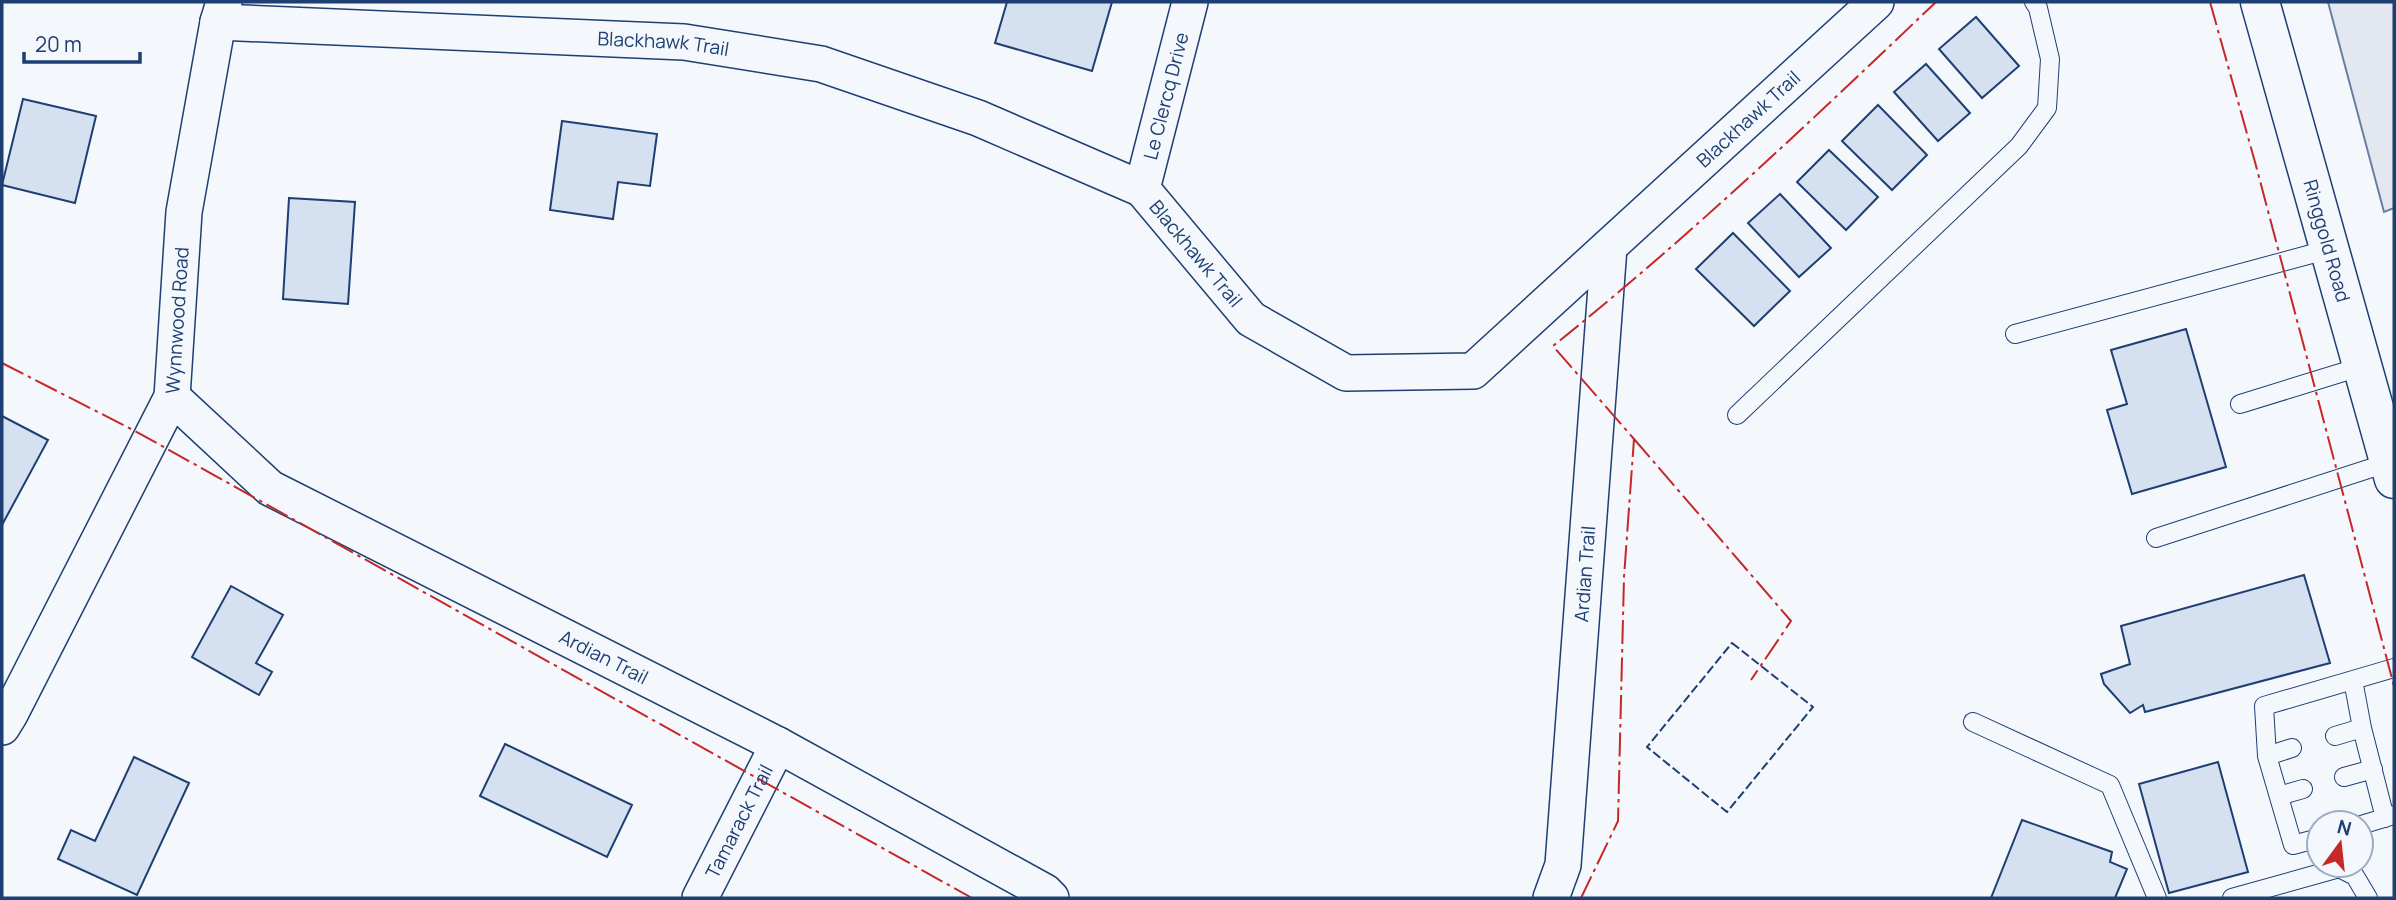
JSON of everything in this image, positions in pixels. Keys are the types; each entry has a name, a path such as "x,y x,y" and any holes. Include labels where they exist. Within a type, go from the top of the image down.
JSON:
{"main road":[{"name":"Ringgold Road","path":"2262,2 2392,471"}],"street":[{"name":"Le Clercq Drive","path":"1142,189 1190,2"},
{"name":"Blackhawk Trail","path":"221,12 684,42 821,64 978,118 1142,189 1251,319 1346,373 1473,371 1876,2"},
{"name":"Wynnwood Road","path":"2,727 172,397 184,212 221,12"},
{"name":"Ardian Trail","path":"1551,898 1563,864 1609,247"},
{"name":"Ardian Trail","path":"172,397 270,488 778,745 1045,892 1051,898"},
{"name":"Tamarack Trail","path":"700,898 778,745"}],"lane":[{"path":"1737,415 2019,146 2047,108 2050,59 2038,8 2034,2"},
{"path":"2015,334 2330,249"},
{"path":"2240,404 2363,366"},
{"path":"2156,538 2392,471"},
{"path":"2305,842 2293,845 2267,755 2263,706 2394,668"},
{"path":"2353,680 2373,769 2390,816"},
{"path":"1973,722 2110,785 2157,898"},
{"path":"2335,736 2362,728"},
{"path":"2267,755 2292,748"},
{"path":"2344,777 2373,769"},
{"path":"2279,796 2302,789"},
{"path":"2243,897 2339,868 2355,876 2368,898"}],"shaded area":[{"path":"2328,2 2394,2 2394,208 2384,212"}],"building":[{"path":"1007,2 1112,2 1092,71 995,43"},
{"path":"1976,17 2019,66 1982,98 1939,49"},
{"path":"1926,64 1970,113 1938,141 1894,92"},
{"path":"23,99 96,116 75,203 2,185"},
{"path":"1878,105 1927,155 1892,190 1842,141"},
{"path":"562,121 657,134 650,186 618,182 613,219 550,210"},
{"path":"1829,150 1878,197 1846,230 1797,182"},
{"path":"1780,194 1831,248 1799,277 1748,223"},
{"path":"289,198 355,202 348,304 283,299"},
{"path":"1733,233 1790,291 1754,326 1696,269"},
{"path":"2186,329 2226,467 2132,494 2107,410 2127,404 2111,350"},
{"path":"2,416 48,440 2,525"},
{"path":"2304,575 2330,663 2145,712 2143,705 2130,713 2104,684 2101,674 2130,664 2121,626"},
{"path":"231,586 283,615 256,663 272,672 259,695 192,657"},
{"path":"505,744 632,805 607,857 480,796"},
{"path":"134,757 189,783 137,895 58,859 71,830 95,841"},
{"path":"2218,762 2248,872 2169,893 2139,784"},
{"path":"2022,820 2112,852 2110,862 2127,869 2115,898 1991,898"}],"fence":[{"path":"1732,643 1813,707 1727,812 1647,747 1732,643"}],"power":[{"path":"1581,898 1618,821 1624,577 1634,439 1553,346 1700,221 1936,2"},
{"path":"2210,2 2394,686"},
{"path":"2,363 135,431 972,898"},
{"path":"1634,439 1791,621 1751,680"}]}
